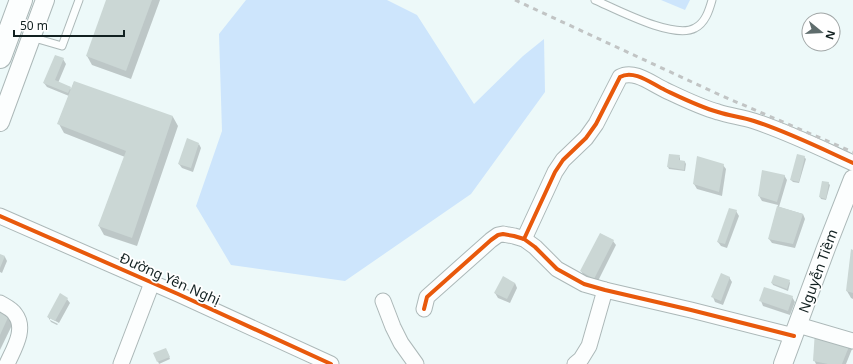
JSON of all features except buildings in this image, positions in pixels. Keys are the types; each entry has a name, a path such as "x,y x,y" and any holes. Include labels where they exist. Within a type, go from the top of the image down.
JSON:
{"highway":[{"path":"0,57 21,0"}],"street":[{"path":"0,122 45,0"},
{"path":"524,239 554,172 562,160 586,138 596,124 620,77 624,75 631,74 642,78 683,99 718,112 754,121 853,163"},
{"name":"Nguyễn Tiềm","path":"784,364 853,178"},
{"name":"Đường Yên Nghị","path":"0,216 331,364"},
{"path":"424,309 427,297 432,291 491,240 498,235 503,234 524,239 535,247 557,268 584,284 691,310 853,341"},
{"path":"121,364 152,283"},
{"path":"575,364 581,359 589,346 605,290"},
{"path":"383,301 393,327 416,364"},
{"path":"0,303 10,308 16,314 20,322 20,331 16,344 7,364"}],"lane":[{"path":"31,37 62,46 79,0"},
{"path":"595,0 648,23 682,32 693,30 699,25 709,11 712,0"}],"water":[{"path":"246,0 387,0 417,15 474,104 523,56 544,39 545,92 471,194 345,281 231,265 196,206 222,131 219,34"},
{"path":"661,0 690,0 685,10"}],"railway":[{"path":"515,0 720,95 853,152"}],"cycle path":[{"path":"524,239 555,172 563,160 586,138 596,124 620,77 625,75 643,78 665,90 705,108 767,125 804,140 853,163"},
{"path":"0,216 178,294 331,364"},
{"path":"424,309 427,297 491,240 498,235 503,234 524,239 535,247 557,269 584,284 794,336"}]}
